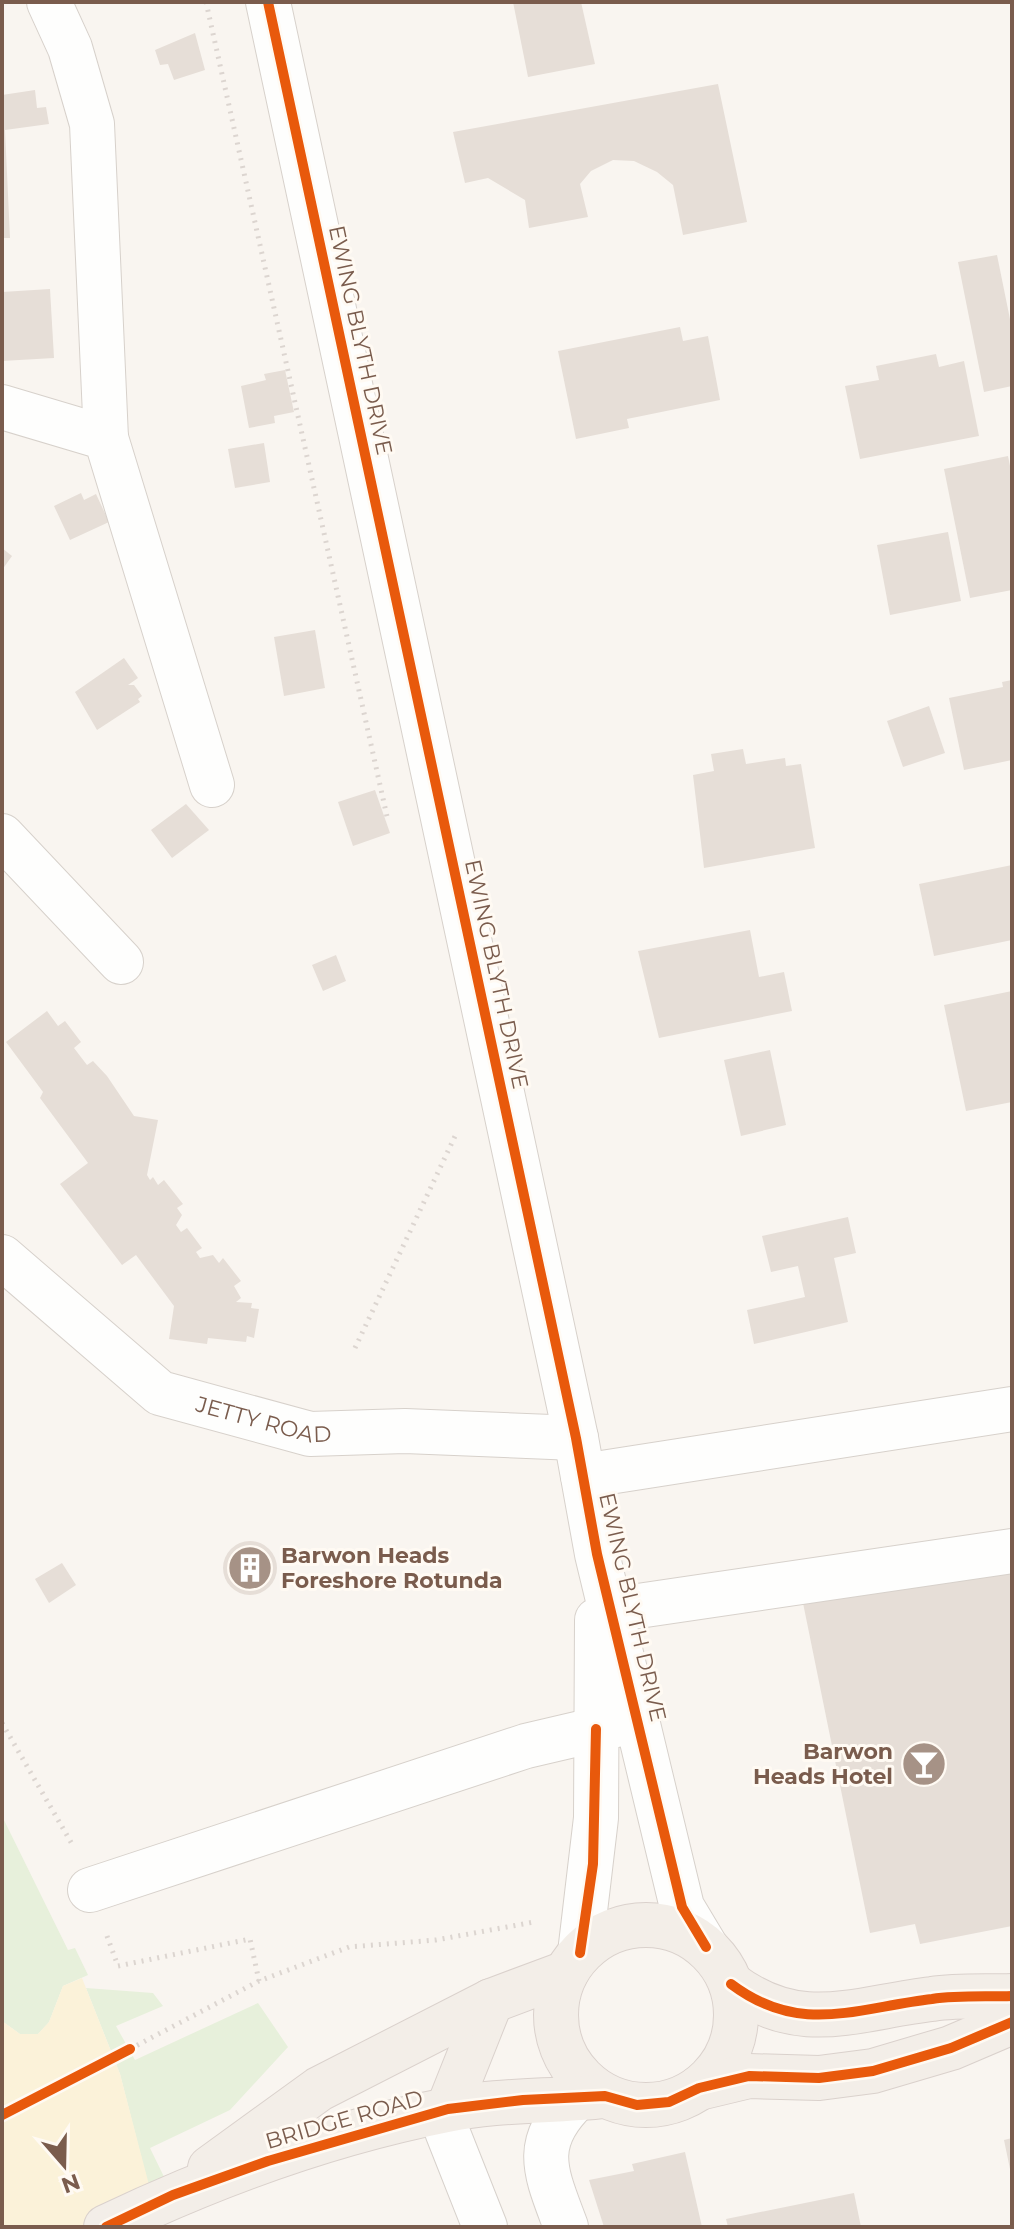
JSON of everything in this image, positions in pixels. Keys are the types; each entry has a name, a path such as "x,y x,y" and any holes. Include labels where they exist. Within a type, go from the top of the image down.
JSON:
{"main road":[{"path":"699,2088 720,2067 732,2041 736,2013 731,1984 721,1964 706,1947 682,1932 655,1925 627,1926 577,1946 556,2000 556,2029 565,2056 582,2079 590,2098 637,2105 669,2102 699,2088 749,2076 819,2078 873,2071 951,2048 1012,2022"},
{"name":"BRIDGE ROAD","path":"173,2195 319,2089 491,2001 577,1946"},
{"path":"731,1984 751,1999 777,2011 806,2015 845,2014 933,1998 1012,1996"},
{"path":"448,2109 491,2001"},
{"name":"BRIDGE ROAD","path":"106,2227 173,2195 358,2133 448,2109 523,2100 590,2098"}],"street":[{"path":"49,2 70,48 92,124 106,438 212,785"},
{"name":"EWING BLYTH DRIVE","path":"268,2 580,1457 597,1554 617,1725 682,1907 706,1947"},
{"path":"2,407 106,438"},
{"path":"2,836 121,962"},
{"name":"JETTY ROAD","path":"2,1257 160,1393 310,1434 405,1431 580,1457 1012,1409"},
{"path":"611,1610 1012,1551"},
{"name":"EWING BLYTH DRIVE","path":"577,1946 596,1818 617,1725 611,1610 597,1554"},
{"path":"90,1890 508,1752 617,1725"},
{"path":"566,2227 554,2196 544,2145 557,2118 590,2098"},
{"path":"448,2109 447,2131 485,2227"}],"path":[{"path":"206,2 388,823"},
{"path":"355,1348 457,1133 454,1117"},
{"path":"118,1966 250,1939 259,1981"},
{"path":"115,2056 259,1981 349,1947 436,1940 577,1946"}],"green space":[{"path":"2,1816 68,1950 75,1948 88,1975 63,1986 49,2022 38,2034 20,2034 2,2021"},
{"path":"86,1988 153,1993 163,2006 116,2026 135,2060 258,2003 288,2047 230,2110 150,2148 183,2216 159,2227 120,2074"}],"sand":[{"path":"82,1978 120,2074 160,2227 2,2227 2,2021 20,2034 38,2034 49,2022 63,1986"}],"building":[{"path":"513,2 581,2 595,64 528,77"},
{"path":"195,33 205,70 174,80 168,64 160,65 155,50"},
{"path":"718,84 747,222 683,235 673,185 657,172 634,161 613,160 591,171 580,184 588,217 529,228 525,200 488,178 465,183 453,132"},
{"path":"35,90 37,108 46,107 49,124 5,130 10,238 2,238 2,95"},
{"path":"997,255 1012,329 1012,386 984,392 958,262"},
{"path":"50,289 54,358 2,361 2,292"},
{"path":"680,327 683,341 708,336 720,400 627,419 629,428 576,439 558,351"},
{"path":"936,354 939,367 964,361 979,436 860,459 845,386 879,380 876,366"},
{"path":"285,370 294,412 274,416 275,423 249,428 241,386 266,380 264,374"},
{"path":"264,443 270,482 235,488 228,449"},
{"path":"1008,456 1012,476 1012,590 970,598 944,469"},
{"path":"81,493 84,500 96,494 109,522 70,540 54,506"},
{"path":"948,532 961,601 890,615 877,545"},
{"path":"2,548 12,556 2,570"},
{"path":"315,630 325,688 284,696 274,637"},
{"path":"124,658 138,678 128,685 134,685 142,696 138,699 140,702 97,730 75,692"},
{"path":"1012,680 1012,760 964,770 949,698 1003,687 1002,682"},
{"path":"929,706 945,753 903,767 887,721"},
{"path":"743,749 746,764 785,758 786,766 801,764 815,848 704,868 693,775 714,771 711,754"},
{"path":"375,790 390,833 353,846 338,802"},
{"path":"186,804 209,830 172,858 151,830"},
{"path":"1012,865 1012,940 934,956 919,884"},
{"path":"750,930 759,977 784,972 792,1011 659,1038 638,951"},
{"path":"336,955 346,981 323,991 312,965"},
{"path":"1012,991 1012,1102 966,1111 944,1005"},
{"path":"47,1011 58,1026 65,1021 81,1042 74,1048 87,1065 93,1061 107,1076 134,1116 158,1120 147,1175 150,1180 153,1177 158,1185 164,1180 183,1204 177,1208 182,1215 176,1225 181,1232 187,1228 202,1248 196,1252 200,1258 213,1255 219,1263 223,1258 241,1281 234,1286 241,1298 236,1302 252,1303 251,1308 259,1309 254,1338 247,1336 246,1342 208,1338 207,1344 169,1339 174,1306 136,1255 122,1265 60,1184 88,1163 40,1098 43,1092 6,1042"},
{"path":"770,1050 786,1125 741,1136 724,1060"},
{"path":"848,1217 856,1253 834,1258 848,1322 754,1344 747,1310 805,1297 798,1266 771,1272 762,1236"},
{"name":"Barwon Heads Foreshore Rotunda","path":"250,1541 269,1549 277,1568 269,1587 250,1595 231,1587 223,1568 231,1549"},
{"name":"Barwon Heads Hotel","path":"1012,1561 1012,1926 920,1944 915,1924 870,1933 803,1603"},
{"path":"62,1563 76,1585 49,1603 35,1579"},
{"path":"1012,2138 1012,2174 1011,2174 1004,2140"},
{"path":"685,2152 702,2227 604,2227 589,2180 634,2171 632,2164"},
{"path":"854,2193 861,2227 728,2227 726,2219"}],"cycle path":[{"path":"268,2 576,1438 597,1554 682,1907 706,1947"},
{"path":"580,1953 593,1864 596,1729"},
{"path":"731,1984 756,2000 781,2010 805,2014 853,2012 942,1998 1012,1996"},
{"path":"106,2227 173,2195 268,2161 448,2109 523,2100 605,2096 637,2105 669,2102 699,2088 749,2076 819,2078 873,2071 951,2048 1012,2022"},
{"path":"2,2115 130,2049"}],"place":[{"name":"Barwon Heads Foreshore Rotunda","path":"250,1568"},
{"name":"Barwon Heads Hotel","path":"924,1764"}]}
